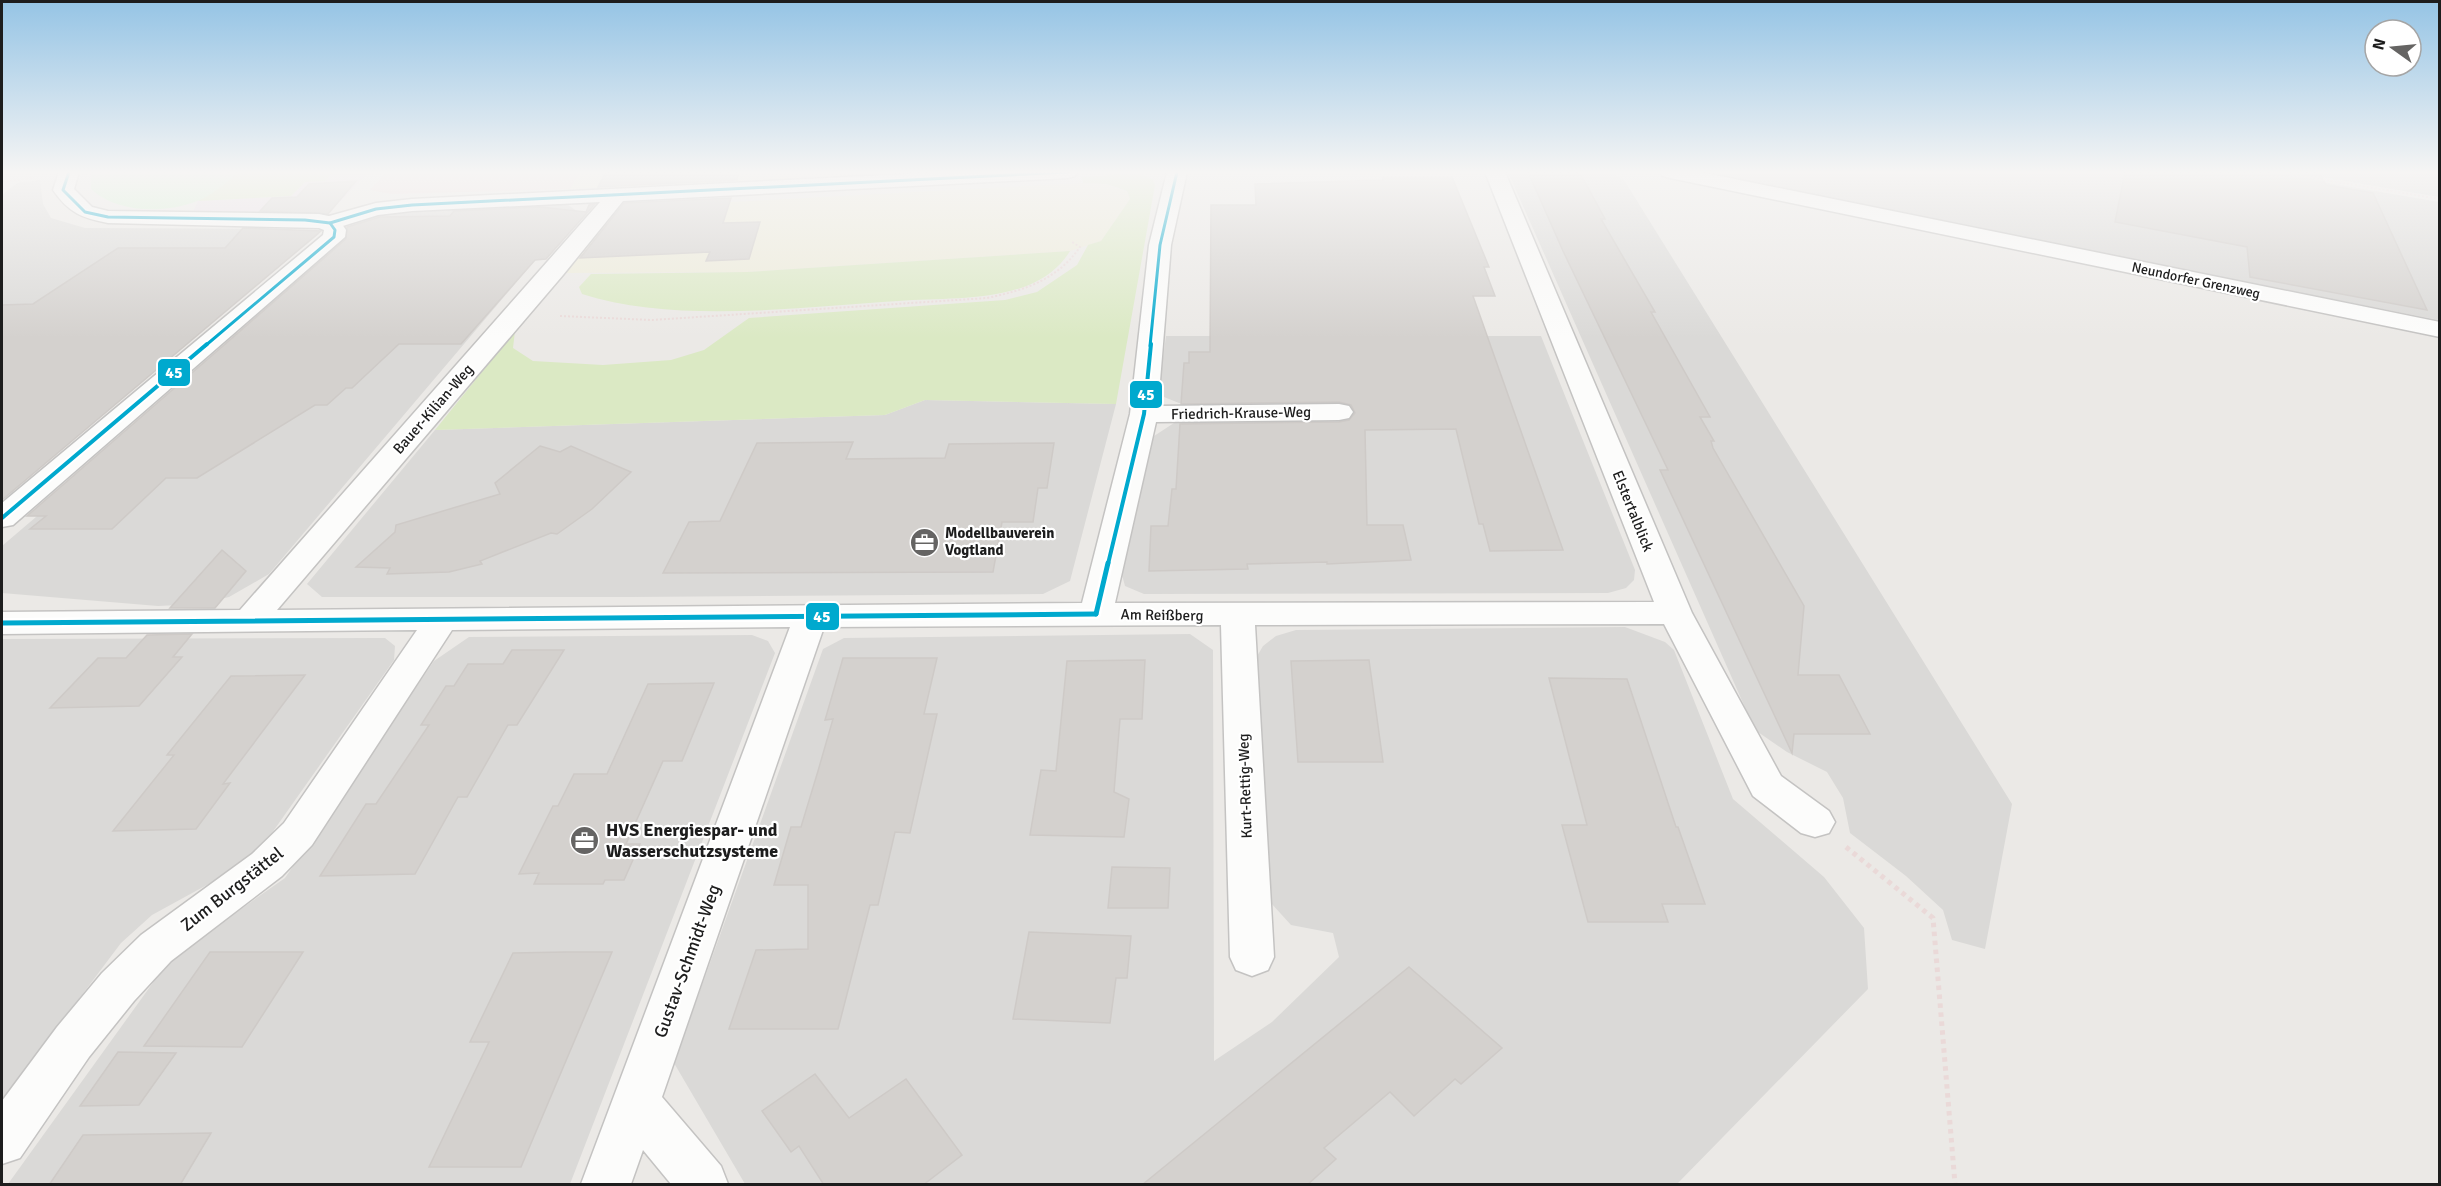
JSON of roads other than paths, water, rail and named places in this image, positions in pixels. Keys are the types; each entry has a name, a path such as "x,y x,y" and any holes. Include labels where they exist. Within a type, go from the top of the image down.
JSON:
{"street":[{"path":"2,518 334,237 333,227"},
{"name":"Bauer-Kilian-Weg","path":"249,621 589,227"},
{"path":"1096,614 1144,414 1160,245 1164,227"},
{"name":"Elstertalblick","path":"1518,227 1675,613 1767,786 1815,822"},
{"name":"Neundorfer Grenzweg","path":"1939,227 2439,330"},
{"name":"Friedrich-Krause-Weg","path":"1144,414 1339,412"},
{"name":"Am Reißberg","path":"2,624 1096,614 1238,616 1675,613"},
{"name":"Gustav-Schmidt-Weg","path":"606,1185 811,616"},
{"name":"Kurt-Rettig-Weg","path":"1238,616 1252,957"},
{"name":"Zum Burgstättel","path":"2,1141 73,1042 125,979 156,948 267,866 298,834 442,620"},
{"path":"636,1103 703,1185"}],"place":[{"name":"Modellbauverein Vogtland","path":"924,542"},
{"name":"HVS Energiespar- und Wasserschutzsysteme","path":"585,840"}]}
